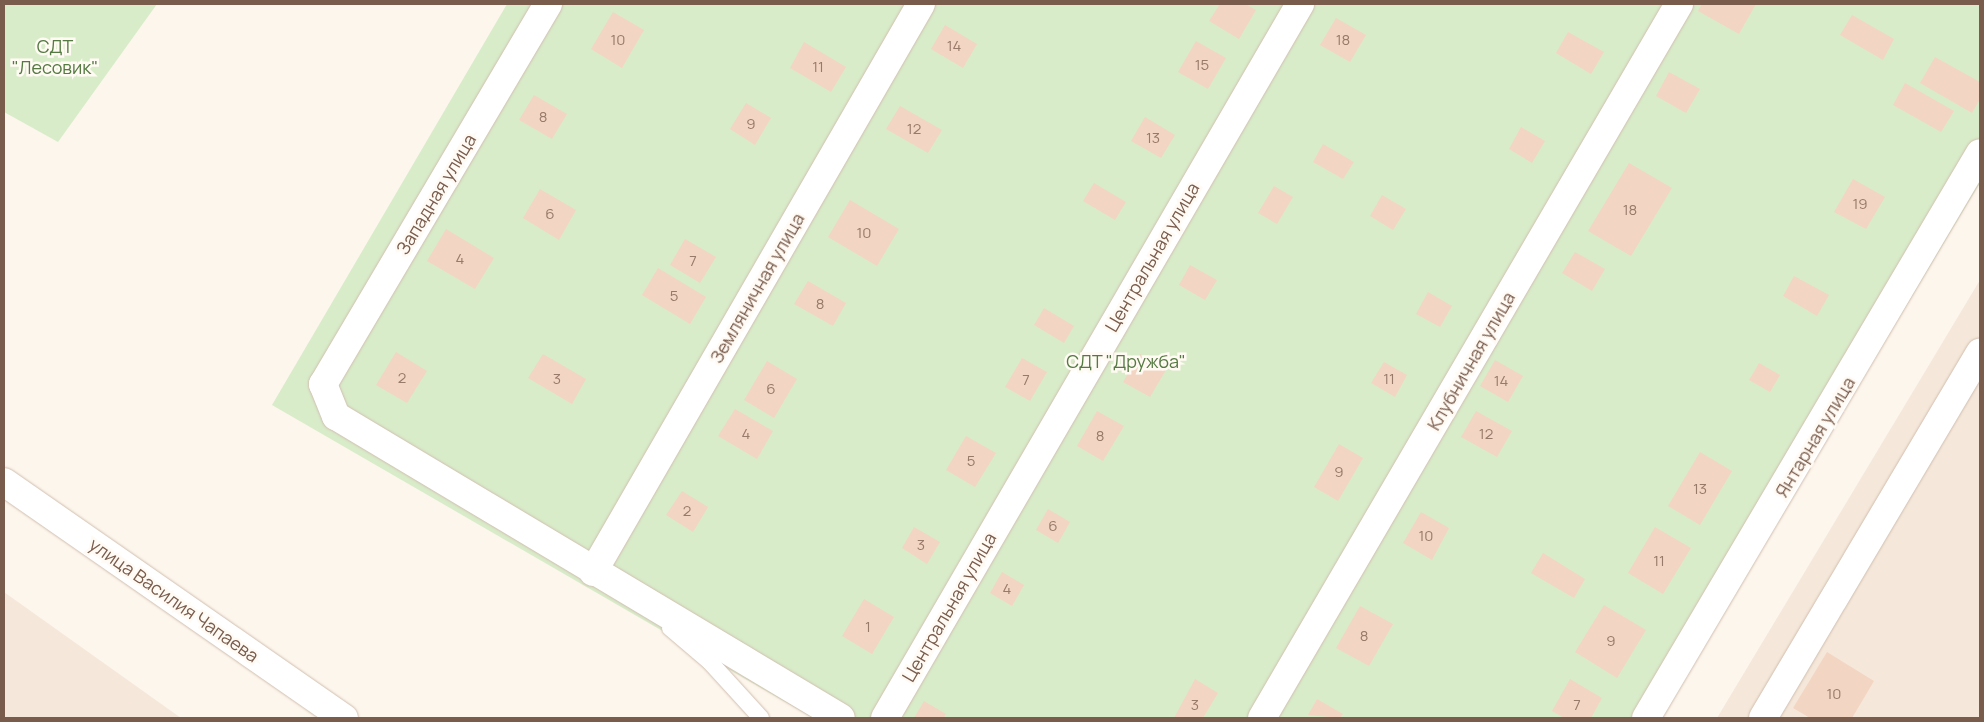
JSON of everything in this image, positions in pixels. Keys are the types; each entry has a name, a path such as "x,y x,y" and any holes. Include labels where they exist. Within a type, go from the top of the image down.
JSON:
{"street":[{"name":"Западная улица","path":"548,4 323,384 336,416 593,572"},
{"name":"Земляничная улица","path":"593,572 921,4"},
{"name":"Центральная улица","path":"884,718 1300,4"},
{"name":"Клубничная улица","path":"1262,718 1679,4"},
{"name":"Янтарная улица","path":"1646,718 1980,153"},
{"path":"1763,718 1980,353"},
{"name":"улица Василия Чапаева","path":"4,482 344,718"},
{"path":"593,572 841,718"}],"lane":[{"path":"593,572 674,631 710,662 761,718"}],"shaded area":[{"path":"1980,280 1980,718 1717,718"},
{"path":"4,592 181,718 4,718"}],"green space":[{"name":"СДТ \"Лесовик\"","path":"4,4 157,4 58,142 4,112"},
{"name":"СДТ \"Дружба\"","path":"507,4 1980,4 1980,183 1659,718 813,718 272,405"}],"building":[{"path":"1220,4 1245,4 1256,10 1239,39 1209,21"},
{"path":"1702,4 1756,4 1739,34 1698,11"},
{"path":"613,12 644,30 622,68 591,49"},
{"path":"1852,15 1894,39 1883,60 1840,35"},
{"path":"1336,18 1366,35 1350,62 1320,45"},
{"path":"945,25 977,44 963,68 931,49"},
{"path":"1568,32 1604,52 1591,74 1556,53"},
{"path":"1196,41 1226,58 1208,89 1178,72"},
{"path":"804,42 846,67 831,92 790,68"},
{"path":"1935,57 1980,82 1980,99 1972,113 1920,83"},
{"path":"1669,72 1700,89 1686,113 1656,96"},
{"path":"1905,83 1954,111 1941,132 1893,105"},
{"path":"534,95 567,114 552,139 519,120"},
{"path":"746,103 771,118 755,145 730,129"},
{"path":"900,106 942,130 928,153 886,129"},
{"path":"1145,117 1175,135 1161,158 1131,141"},
{"path":"1521,127 1545,141 1532,163 1509,149"},
{"path":"1323,144 1354,162 1343,179 1313,162"},
{"path":"1629,163 1672,188 1631,256 1588,231"},
{"path":"1853,179 1885,197 1866,229 1834,212"},
{"path":"1094,183 1126,202 1115,220 1083,201"},
{"path":"1274,186 1293,197 1277,224 1258,213"},
{"path":"540,189 576,210 559,240 523,218"},
{"path":"1382,195 1406,209 1393,230 1370,216"},
{"path":"850,200 899,229 877,266 828,237"},
{"path":"446,229 494,258 475,289 427,261"},
{"path":"685,239 716,257 700,283 670,265"},
{"path":"1575,252 1605,269 1592,291 1562,273"},
{"path":"1190,265 1217,280 1205,300 1179,285"},
{"path":"658,268 706,297 690,324 642,295"},
{"path":"1794,276 1829,295 1817,316 1783,296"},
{"path":"808,281 846,303 833,326 794,304"},
{"path":"1428,292 1452,306 1440,327 1416,314"},
{"path":"1044,308 1074,326 1064,343 1034,325"},
{"path":"396,352 427,371 407,403 376,385"},
{"path":"543,354 586,379 572,404 528,378"},
{"path":"1140,354 1166,370 1150,397 1123,382"},
{"path":"1022,358 1047,372 1030,401 1005,387"},
{"path":"1495,360 1523,376 1508,402 1480,386"},
{"path":"767,361 797,379 774,418 744,400"},
{"path":"1384,362 1407,375 1395,397 1371,383"},
{"path":"1759,363 1780,375 1770,392 1749,380"},
{"path":"735,409 773,431 757,459 718,436"},
{"path":"1097,411 1124,426 1103,461 1077,446"},
{"path":"1476,411 1512,431 1497,457 1461,437"},
{"path":"966,436 996,453 975,487 946,470"},
{"path":"1339,444 1363,458 1338,501 1314,487"},
{"path":"1700,452 1732,471 1700,525 1668,506"},
{"path":"682,491 708,507 693,532 666,515"},
{"path":"1048,509 1070,522 1058,543 1036,530"},
{"path":"1421,512 1449,528 1432,560 1403,543"},
{"path":"914,527 940,542 927,564 902,548"},
{"path":"1655,527 1691,548 1663,594 1628,573"},
{"path":"1543,553 1585,579 1574,598 1531,573"},
{"path":"1002,572 1024,585 1012,606 990,593"},
{"path":"864,599 894,617 872,654 842,636"},
{"path":"1604,605 1646,630 1617,678 1575,652"},
{"path":"1360,606 1393,624 1369,666 1336,648"},
{"path":"1827,652 1874,681 1852,718 1810,718 1793,708"},
{"path":"1195,679 1218,693 1203,718 1174,718"},
{"path":"1570,679 1602,698 1591,718 1564,718 1552,711"},
{"path":"1317,699 1343,714 1340,718 1308,715"},
{"path":"924,701 946,714 944,718 914,718"}]}
